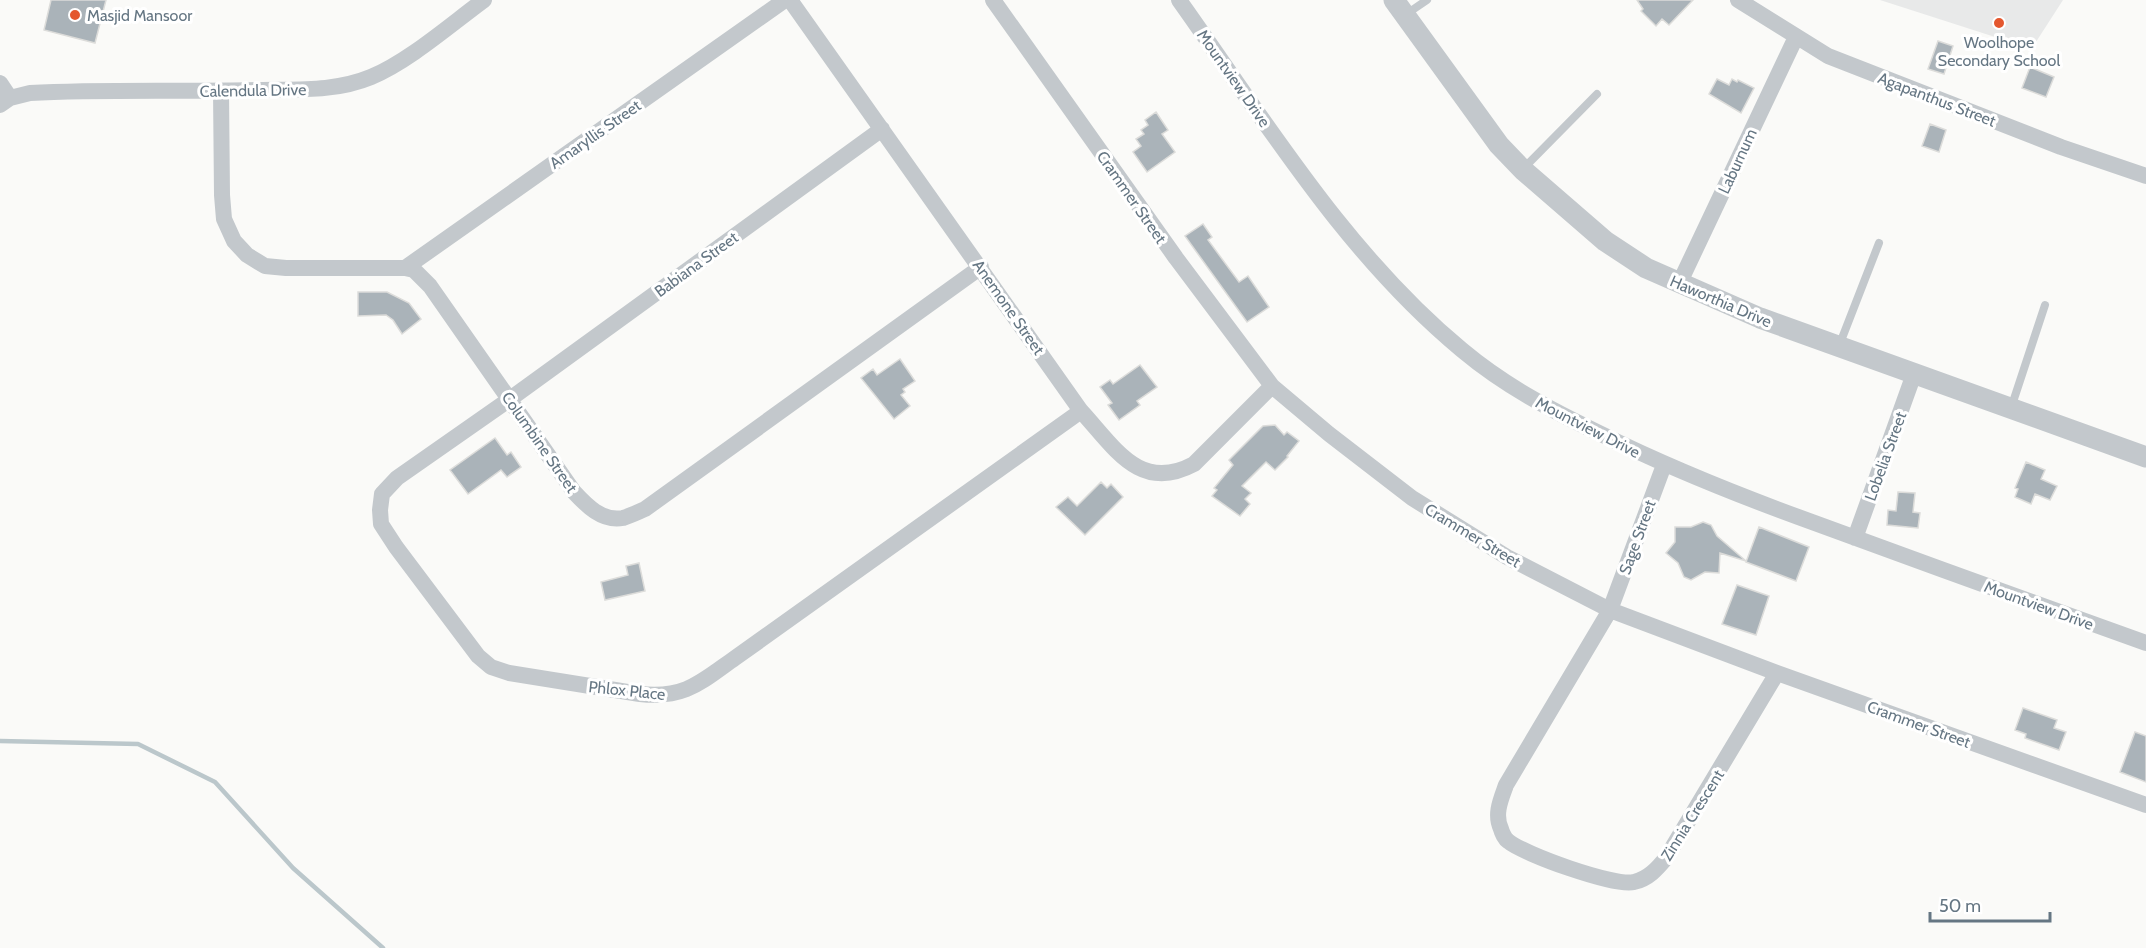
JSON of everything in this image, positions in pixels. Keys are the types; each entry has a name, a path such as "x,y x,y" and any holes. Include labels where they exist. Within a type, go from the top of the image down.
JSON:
{"street":[{"name":"Calendula Drive","path":"5,102 30,93 221,91 325,88 348,85 409,55 484,0"},
{"name":"Amaryllis Street","path":"405,268 785,0"},
{"name":"Anemone Street","path":"790,0 1081,411 1135,467 1153,474 1164,474 1180,472 1194,465 1272,386"},
{"name":"Crammer Street","path":"993,0 1176,258 1272,386 1329,434 1412,498 1507,557 1610,610 1777,673 2146,805"},
{"name":"Mountview Drive","path":"1179,0 1332,216 1388,280 1462,350 1507,383 1542,406 1664,465 1855,538 2146,643"},
{"name":"Agapanthus Street","path":"1738,0 1828,56 2061,147 2146,176"},
{"name":"Haworthia Drive","path":"1400,8 1499,145 1523,170 1605,241 1646,268 1760,318 2146,457"},
{"name":"Laburnum","path":"1679,284 1796,37"},
{"path":"0,83 5,102"},
{"path":"221,91 224,219 234,241 247,255 264,266 286,268 405,268"},
{"name":"Babiana Street","path":"510,399 882,129"},
{"name":"Columbine Street","path":"405,268 414,270 430,285 574,492 591,510 621,518 645,509 981,267"},
{"name":"Lobelia Street","path":"1855,538 1914,374"},
{"name":"Phlox Place","path":"510,399 397,478 382,494 381,524 478,656 491,667 509,673 658,696 672,695 691,688 709,676 1081,411"},
{"name":"Sage Street","path":"1610,610 1664,465"},
{"name":"Zinnia Crescent","path":"1610,610 1506,785 1497,816 1500,828 1508,841 1586,874 1618,883 1632,883 1656,871 1706,793 1777,673"}],"lane":[{"path":"1400,8 1427,0"},
{"path":"1523,170 1597,94"},
{"path":"1839,346 1879,243"},
{"path":"2011,408 2045,305"}],"shaded area":[{"name":"Woolhope Secondary School","path":"1880,0 2063,0 2034,45 2023,46"}],"building":[{"name":"Masjid Mansoor","path":"51,0 106,0 95,43 44,30"},
{"path":"1637,0 1693,0 1669,25 1662,19 1656,26 1641,11 1643,9"},
{"path":"1938,41 1953,46 1944,74 1928,69"},
{"path":"2030,67 2054,77 2046,97 2022,88"},
{"path":"1717,79 1729,85 1732,79 1737,82 1738,80 1754,88 1741,113 1709,94"},
{"path":"1156,112 1168,130 1162,134 1175,152 1147,172 1133,152 1141,146 1136,139 1144,134 1141,130 1148,125 1145,120"},
{"path":"1930,124 1946,130 1939,152 1922,146"},
{"path":"1203,224 1212,237 1208,240 1239,282 1248,276 1269,307 1247,322 1185,236"},
{"path":"358,292 387,292 409,303 421,319 402,334 393,320 386,315 358,316"},
{"path":"900,359 915,381 903,389 905,392 901,395 910,406 894,419 861,378 873,369 877,375"},
{"path":"1140,365 1157,387 1137,401 1140,405 1119,420 1108,405 1112,403 1100,387 1110,380 1113,384"},
{"path":"1275,425 1284,435 1287,432 1299,441 1275,470 1266,462 1242,486 1251,493 1245,499 1250,504 1240,516 1212,496 1217,490 1214,488 1233,465 1229,460 1263,426"},
{"path":"495,438 507,455 511,452 521,467 507,477 501,470 468,494 450,470"},
{"path":"2026,462 2045,470 2041,479 2057,486 2050,500 2035,494 2031,504 2015,497 2018,489 2015,488"},
{"path":"1101,482 1107,488 1111,484 1123,497 1085,535 1056,507 1068,497 1077,506"},
{"path":"1898,492 1915,493 1913,512 1920,513 1918,528 1887,525 1888,510 1896,511"},
{"path":"1703,522 1711,525 1717,536 1746,561 1720,553 1719,573 1705,572 1691,580 1684,577 1678,563 1666,553 1675,542 1675,527 1691,527"},
{"path":"1759,527 1809,547 1796,581 1746,562"},
{"path":"639,563 645,591 605,600 601,582 628,575 626,566"},
{"path":"1737,585 1769,596 1756,635 1722,624"},
{"path":"2023,708 2057,720 2054,728 2066,732 2059,750 2025,738 2026,734 2015,730"},
{"path":"2135,732 2146,736 2146,782 2120,772"}],"waterway":[{"path":"0,741 138,744 215,782 293,868 383,948"}],"place":[{"name":"Masjid Mansoor","path":"75,15"},
{"name":"Woolhope Secondary School","path":"1999,23"}]}
